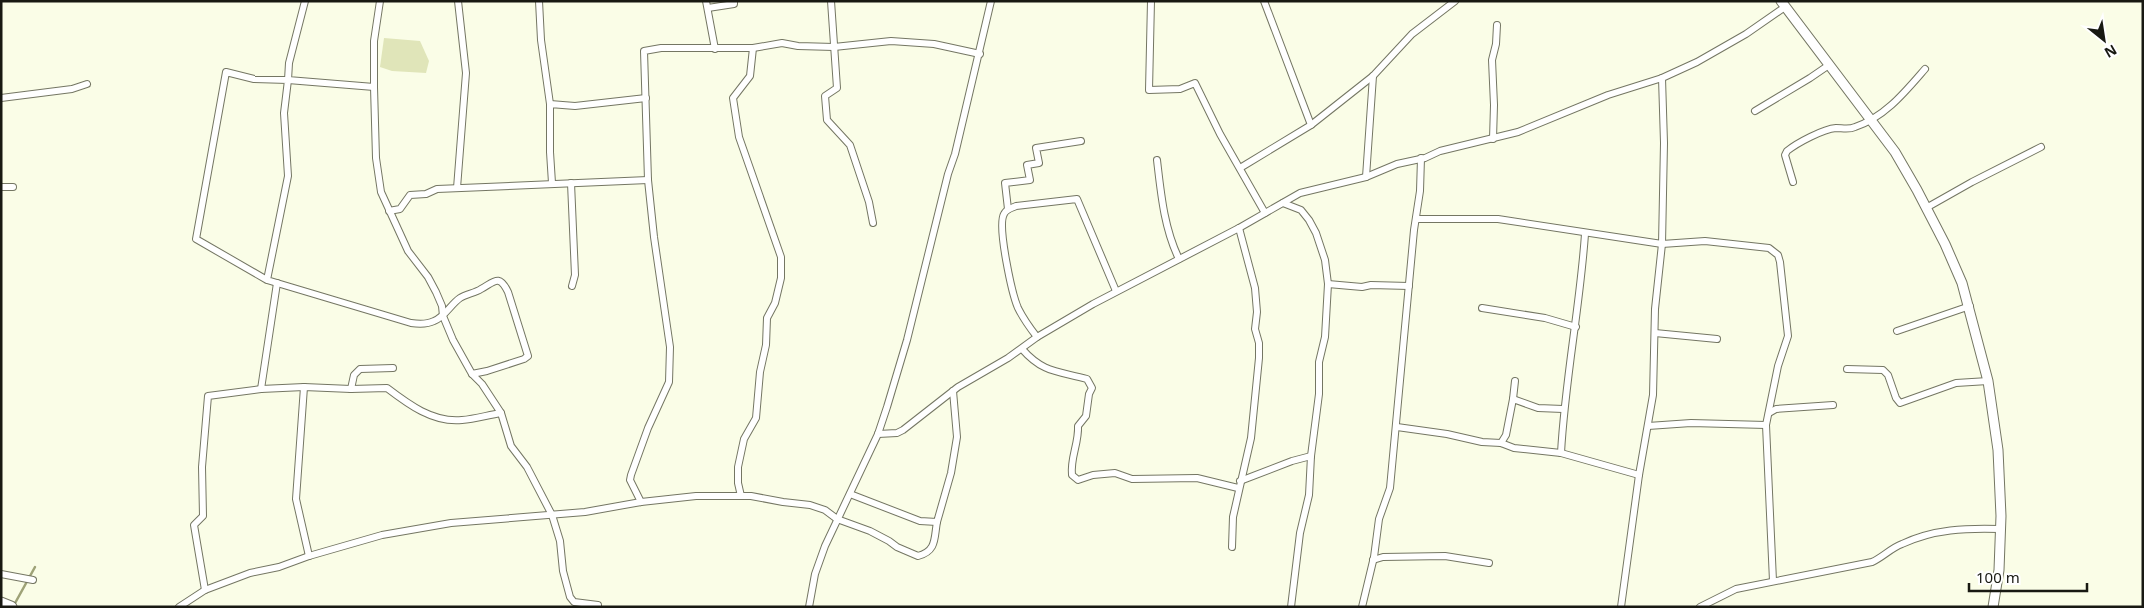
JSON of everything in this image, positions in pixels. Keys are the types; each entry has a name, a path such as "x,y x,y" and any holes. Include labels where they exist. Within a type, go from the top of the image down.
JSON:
{"main road":[{"path":"1783,4 1895,152 1918,190 1962,283 1970,306 1988,381 1998,458 2002,516 1999,570 1993,607"}],"street":[{"path":"267,280 288,176 284,113 289,63 305,1"},
{"path":"380,1 374,41 377,171 380,192 408,251 428,277 436,292 452,340 472,374 482,384 501,413 511,446 527,467 552,516 560,541 568,592 574,602 598,605 598,607"},
{"path":"457,188 466,73 458,1"},
{"path":"540,1 541,40 550,104 552,183"},
{"path":"715,49 707,4 734,4 734,1"},
{"path":"830,1 837,88 825,96 827,120 850,144 869,202 873,223"},
{"path":"808,607 815,574 837,519 878,434 906,340 980,54 991,1"},
{"path":"1151,1 1149,90 1180,89 1195,83 1265,213"},
{"path":"1264,1 1311,125"},
{"path":"1240,168 1311,125 1373,76 1412,34 1451,2"},
{"path":"878,434 897,433 904,430 953,391 1022,349 1037,337 1116,291 1132,285 1300,193 1366,177 1397,164 1440,151 1493,140 1518,132 1608,95 1662,78 1697,62 1746,34 1783,4"},
{"path":"1493,140 1492,60 1496,44 1497,25"},
{"path":"641,502 630,480 631,475 648,428 669,382 670,364 670,347 648,180 644,51 661,48 753,48 782,43 798,46 834,47 891,41 934,44 980,54"},
{"path":"742,496 738,483 738,467 744,438 756,418 759,380 766,345 767,318 776,303 780,278 780,257 739,137 733,98 750,76 753,48"},
{"path":"1755,111 1829,65"},
{"path":"1793,182 1785,155 1787,151 1834,128 1852,128 1870,120 1891,106 1925,69"},
{"path":"374,87 254,79 226,72 196,239 267,280 411,324 434,322 443,316 461,297 483,288 492,281 499,281 504,284 528,356 487,371 472,374"},
{"path":"1366,177 1373,76"},
{"path":"1621,607 1639,475 1653,395 1655,309 1662,244 1664,143 1662,78"},
{"path":"1,98 59,92 87,84"},
{"path":"550,104 575,106 646,98"},
{"path":"1008,209 1005,183 1030,180 1027,165 1039,163 1036,148 1081,141"},
{"path":"1926,208 2041,147"},
{"path":"1362,607 1373,560 1379,519 1390,488 1420,191 1421,158"},
{"path":"1157,160 1164,212 1172,244 1179,259"},
{"path":"389,211 400,209 410,195 426,194 437,189 648,180"},
{"path":"571,183 575,275 572,286"},
{"path":"1,188 13,187"},
{"path":"1037,337 1018,307 1007,272 1003,215 1008,209 1016,206 1078,199 1116,291"},
{"path":"1283,203 1301,210 1316,232 1325,260 1328,284 1326,337 1319,362 1319,394 1311,456 1309,495 1300,533 1291,607"},
{"path":"1416,219 1498,219 1585,234 1662,244 1714,242 1769,248 1778,255 1788,336 1778,366 1766,425 1773,581"},
{"path":"1232,548 1233,517 1238,488 1251,438 1259,343 1255,329 1257,312 1255,288 1239,228"},
{"path":"1561,453 1563,409 1576,327 1585,234"},
{"path":"261,389 277,283"},
{"path":"1328,284 1362,287 1371,285 1409,286"},
{"path":"1897,331 1970,306"},
{"path":"1482,308 1545,318 1576,327"},
{"path":"1655,333 1717,339"},
{"path":"1022,349 1034,362 1042,367 1064,375 1087,379 1092,388 1089,394 1086,416 1078,426 1079,439 1071,463 1072,475 1078,480 1093,475 1115,473 1132,479 1197,478 1238,488"},
{"path":"351,389 354,375 360,369 393,368"},
{"path":"1847,369 1883,370 1888,375 1896,398 1900,403 1956,383 1988,381"},
{"path":"1501,443 1506,435 1515,381"},
{"path":"304,387 296,499 309,556"},
{"path":"205,590 194,525 203,516 202,466 208,396 261,389 304,387 387,388 420,411 444,419 460,420 501,413"},
{"path":"179,607 205,590 250,573 279,567 309,556 421,527 498,519 552,516 641,502 696,496 742,496 810,504 825,510 837,519 870,531 897,547 918,556 930,550 933,545 937,522 951,473 957,437 953,391"},
{"path":"1513,399 1538,408 1563,409"},
{"path":"1769,413 1776,409 1833,405"},
{"path":"1648,426 1691,423 1766,425"},
{"path":"1397,427 1447,434 1482,442 1501,443 1514,448 1561,453 1639,475"},
{"path":"1240,481 1292,461 1311,456"},
{"path":"850,494 920,521 937,522"},
{"path":"1700,607 1736,589 1872,562 1901,544 1940,531 1970,528 2000,529"},
{"path":"1373,560 1383,557 1445,556 1489,563"},
{"path":"1,574 15,575 33,580"}],"green space":[{"path":"384,38 420,41 429,61 426,73 392,71 380,67"}],"waterway":[{"path":"14,605 35,567"}]}
